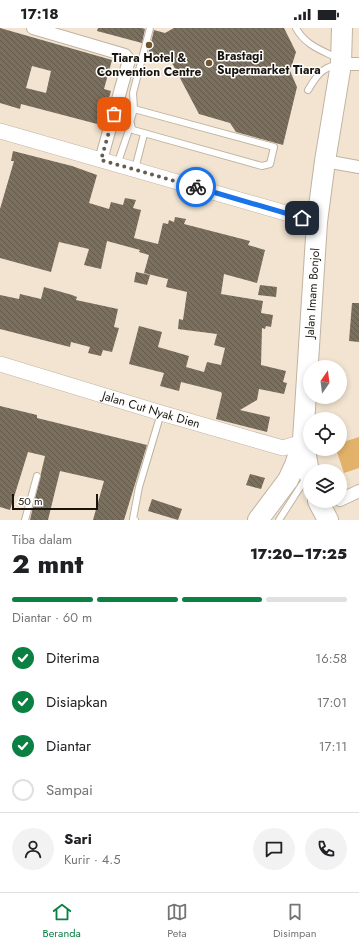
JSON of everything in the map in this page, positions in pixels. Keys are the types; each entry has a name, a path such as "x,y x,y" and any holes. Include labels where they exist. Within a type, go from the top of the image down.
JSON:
{"main road":[{"name":"Jalan Imam Bonjol","path":"305,412 317,222 325,160 347,63 342,28"},
{"name":"Jalan Imam Bonjol","path":"258,520 288,480 295,465 303,440"}],"street":[{"path":"33,28 125,55 134,67 101,160"},
{"path":"0,130 317,222"},
{"path":"325,160 359,168"},
{"name":"Jalan Cut Nyak Dien","path":"0,364 160,413 282,448 296,444 303,440"},
{"path":"347,496 359,490"}],"lane":[{"path":"117,165 131,124 134,109 134,67 150,28"},
{"path":"296,28 300,36 308,43 347,63"},
{"path":"308,90 321,71 330,66 347,63"},
{"path":"131,124 133,130 144,134 262,166 270,164 274,147 134,109"},
{"path":"135,170 144,134"},
{"path":"133,520 139,487 160,413"},
{"path":"25,520 37,476"},
{"path":"279,520 303,484"}],"shaded area":[{"path":"359,437 359,468 347,472 347,464 341,464 338,456 347,456 347,441"}],"building":[{"path":"0,28 112,60 104,89 111,91 101,125 21,104 20,109 0,103","holes":["32,66 51,71 46,93 26,88"]},
{"path":"98,28 145,29 142,43 97,31"},
{"path":"174,28 284,28 296,52 290,71 297,87 283,145 236,132 230,123 199,114 172,63 148,55 154,30 165,33"},
{"path":"13,151 72,166 97,175 89,203 109,209 111,202 123,205 125,198 136,200 133,208 141,210 134,238 158,244 163,223 168,224 169,220 174,222 175,217 186,219 184,224 250,241 248,245 265,250 257,283 224,274 221,294 263,301 261,313 273,315 271,327 266,326 265,329 262,328 261,365 286,371 283,382 287,383 284,394 259,389 257,400 240,410 270,417 267,432 216,419 222,394 221,392 181,382 179,391 160,386 164,373 129,364 139,326 162,332 158,347 189,356 186,367 204,372 207,362 221,365 225,348 214,345 217,334 178,329 179,319 183,320 187,292 166,287 168,279 144,273 149,255 139,252 140,250 107,241 101,269 84,265 89,249 59,242 51,272 0,258 0,209 14,161 11,161"},
{"path":"136,272 150,275 147,285 134,282"},
{"path":"260,285 277,287 276,297 258,295"},
{"path":"44,287 77,297 76,300 118,309 114,327 119,328 112,352 103,350 101,356 88,353 90,347 71,342 70,347 0,329 0,295 19,299 20,294 41,299"},
{"path":"352,303 359,303 359,342 349,341"},
{"path":"0,406 37,415 37,418 147,445 124,520 93,520 104,481 60,471 48,520 30,520 45,456 28,452 10,510 0,507"},
{"path":"250,474 265,478 261,489 246,485"},
{"path":"152,499 182,509 178,520 148,511"}],"way so far":[{"path":"114,114 101,160 196,187"}],"place":[{"name":"Tiara Hotel & Convention Centre","path":"149,45"},
{"name":"Brastagi Supermarket Tiara","path":"209,63"}],"route":[{"path":"196,187 302,218"}]}
